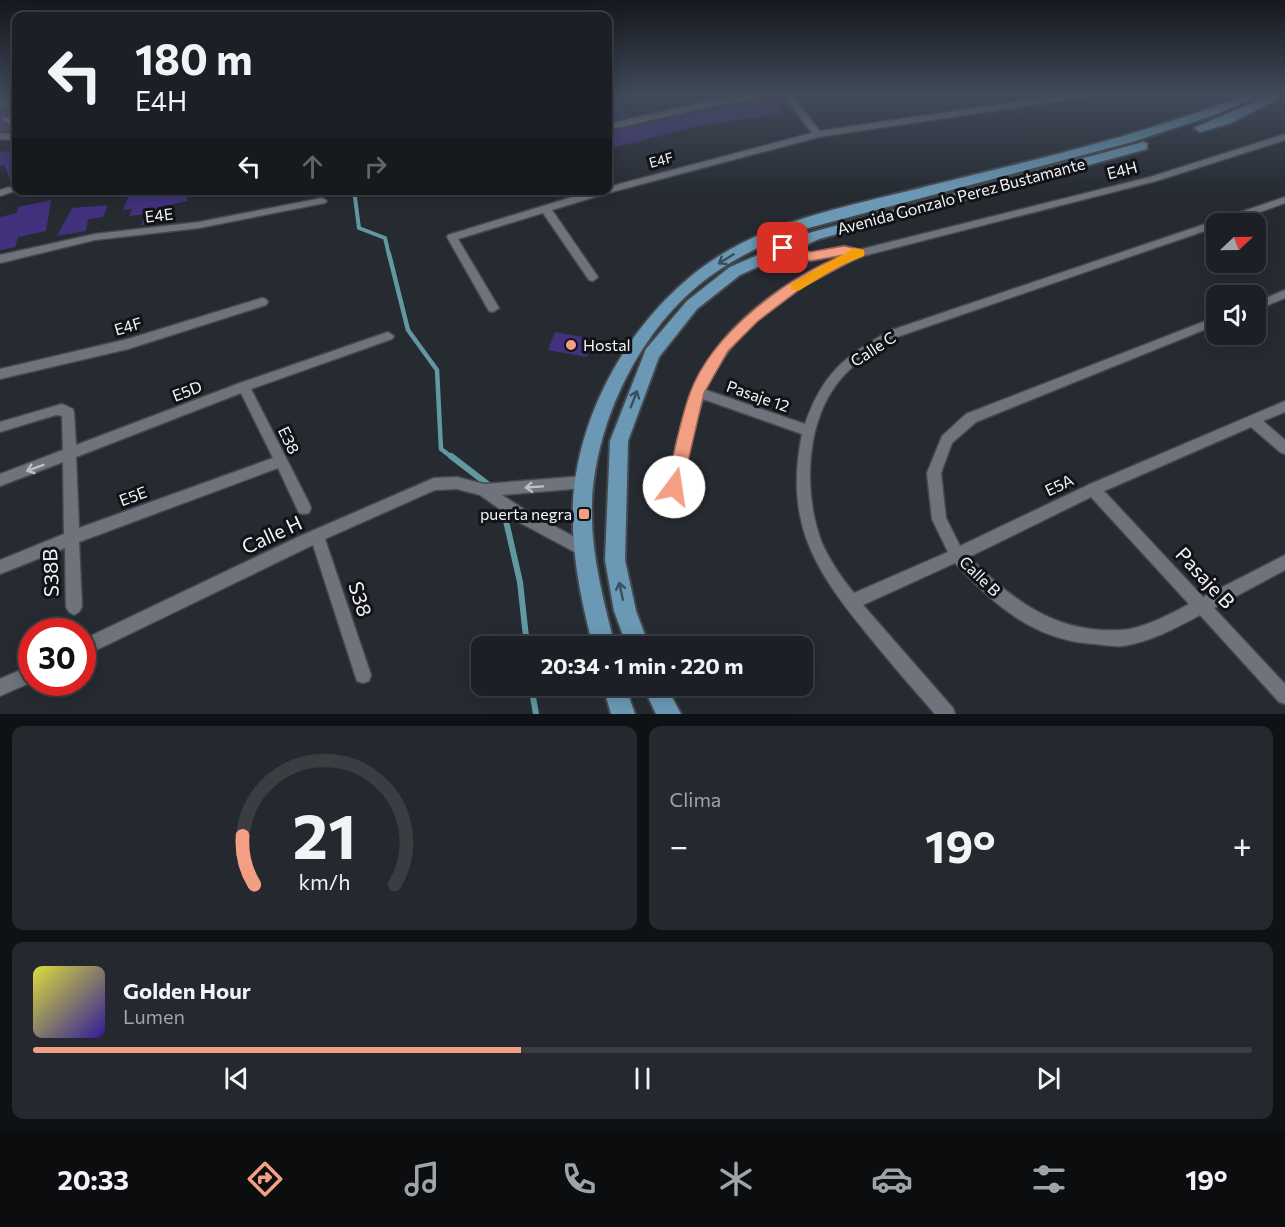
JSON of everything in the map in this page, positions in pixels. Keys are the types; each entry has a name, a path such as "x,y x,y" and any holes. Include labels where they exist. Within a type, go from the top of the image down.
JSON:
{"main road":[{"name":"Avenida Gonzalo Perez Bustamante","path":"602,636 584,550 584,482 603,408 620,371 640,340 682,292 725,258 786,229 1165,128"},
{"name":"Avenida Gonzalo Perez Bustamante","path":"634,636 625,611 615,560 619,441 652,354 692,305 735,271 783,248 877,218 1100,159 1200,128"},
{"path":"617,696 623,714"},
{"path":"659,696 669,714"}],"street":[{"path":"813,128 818,134"},
{"name":"E4F","path":"612,189 818,134 856,128"},
{"name":"E4H","path":"672,501 697,392 724,347 753,318 799,284 833,264 860,253 1153,179 1285,137"},
{"name":"E4F","path":"493,308 452,237 590,195"},
{"name":"Calle C","path":"947,714 909,674 851,602 823,562 809,522 804,475 808,430 827,387 855,357 893,334 1285,200"},
{"name":"E4E","path":"0,259 95,237 199,225 322,201"},
{"path":"545,208 593,277"},
{"name":"E4H","path":"783,248 810,256 844,250 860,253"},
{"path":"1266,302 1285,294"},
{"name":"E4F","path":"0,374 128,344 262,302"},
{"name":"Calle B","path":"1206,325 971,417 946,440 934,473 939,519 957,555 992,591 1039,623 1080,635 1122,638 1165,626 1285,562"},
{"name":"E5D","path":"0,480 244,387 388,336"},
{"name":"E38","path":"244,387 279,462 304,508"},
{"name":"Pasaje 12","path":"697,392 808,430"},
{"name":"E5A","path":"851,602 957,555 1093,489 1285,406"},
{"name":"S38B","path":"0,427 56,410 62,409 68,412 74,607"},
{"path":"1253,421 1285,448"},
{"name":"E5E","path":"0,567 71,538 279,462"},
{"name":"Calle H","path":"96,642 317,536 434,484 457,483 484,490 584,482"},
{"name":"Pasaje B","path":"1093,489 1285,696"},
{"name":"Calle H","path":"484,490 520,515 584,550"},
{"name":"S38","path":"317,536 363,675"},
{"path":"0,688 18,680"}],"shaded area":[{"path":"0,128 12,128 12,132 0,131"}],"building":[{"path":"624,128 688,128 612,148 612,131"},
{"path":"12,150 12,184 4,165 0,166 0,152"},
{"path":"129,195 187,195 187,201 161,207 154,224 141,225 146,214 129,216 132,209 123,210"},
{"path":"51,200 46,231 18,237 15,247 0,250 0,217 17,213 18,207"},
{"path":"108,205 103,217 88,219 86,231 57,236 72,208"},
{"name":"Hostal","path":"555,332 593,339 587,357 548,350"}],"waterway":[{"path":"355,195 359,228 385,238 389,255"},
{"path":"389,254 408,330 437,370 441,449 453,458"},
{"path":"451,456 490,486"},
{"path":"503,508 520,582 526,636"},
{"path":"533,696 536,714"}],"slow traffic":[{"path":"795,287 833,264 860,253 854,252"}],"place":[{"name":"Hostal","path":"571,345"},
{"name":"puerta negra","path":"584,514"}],"route":[{"path":"674,487 697,392 724,347 753,318 799,284 833,264 860,253 844,250 804,256 783,248"}]}
